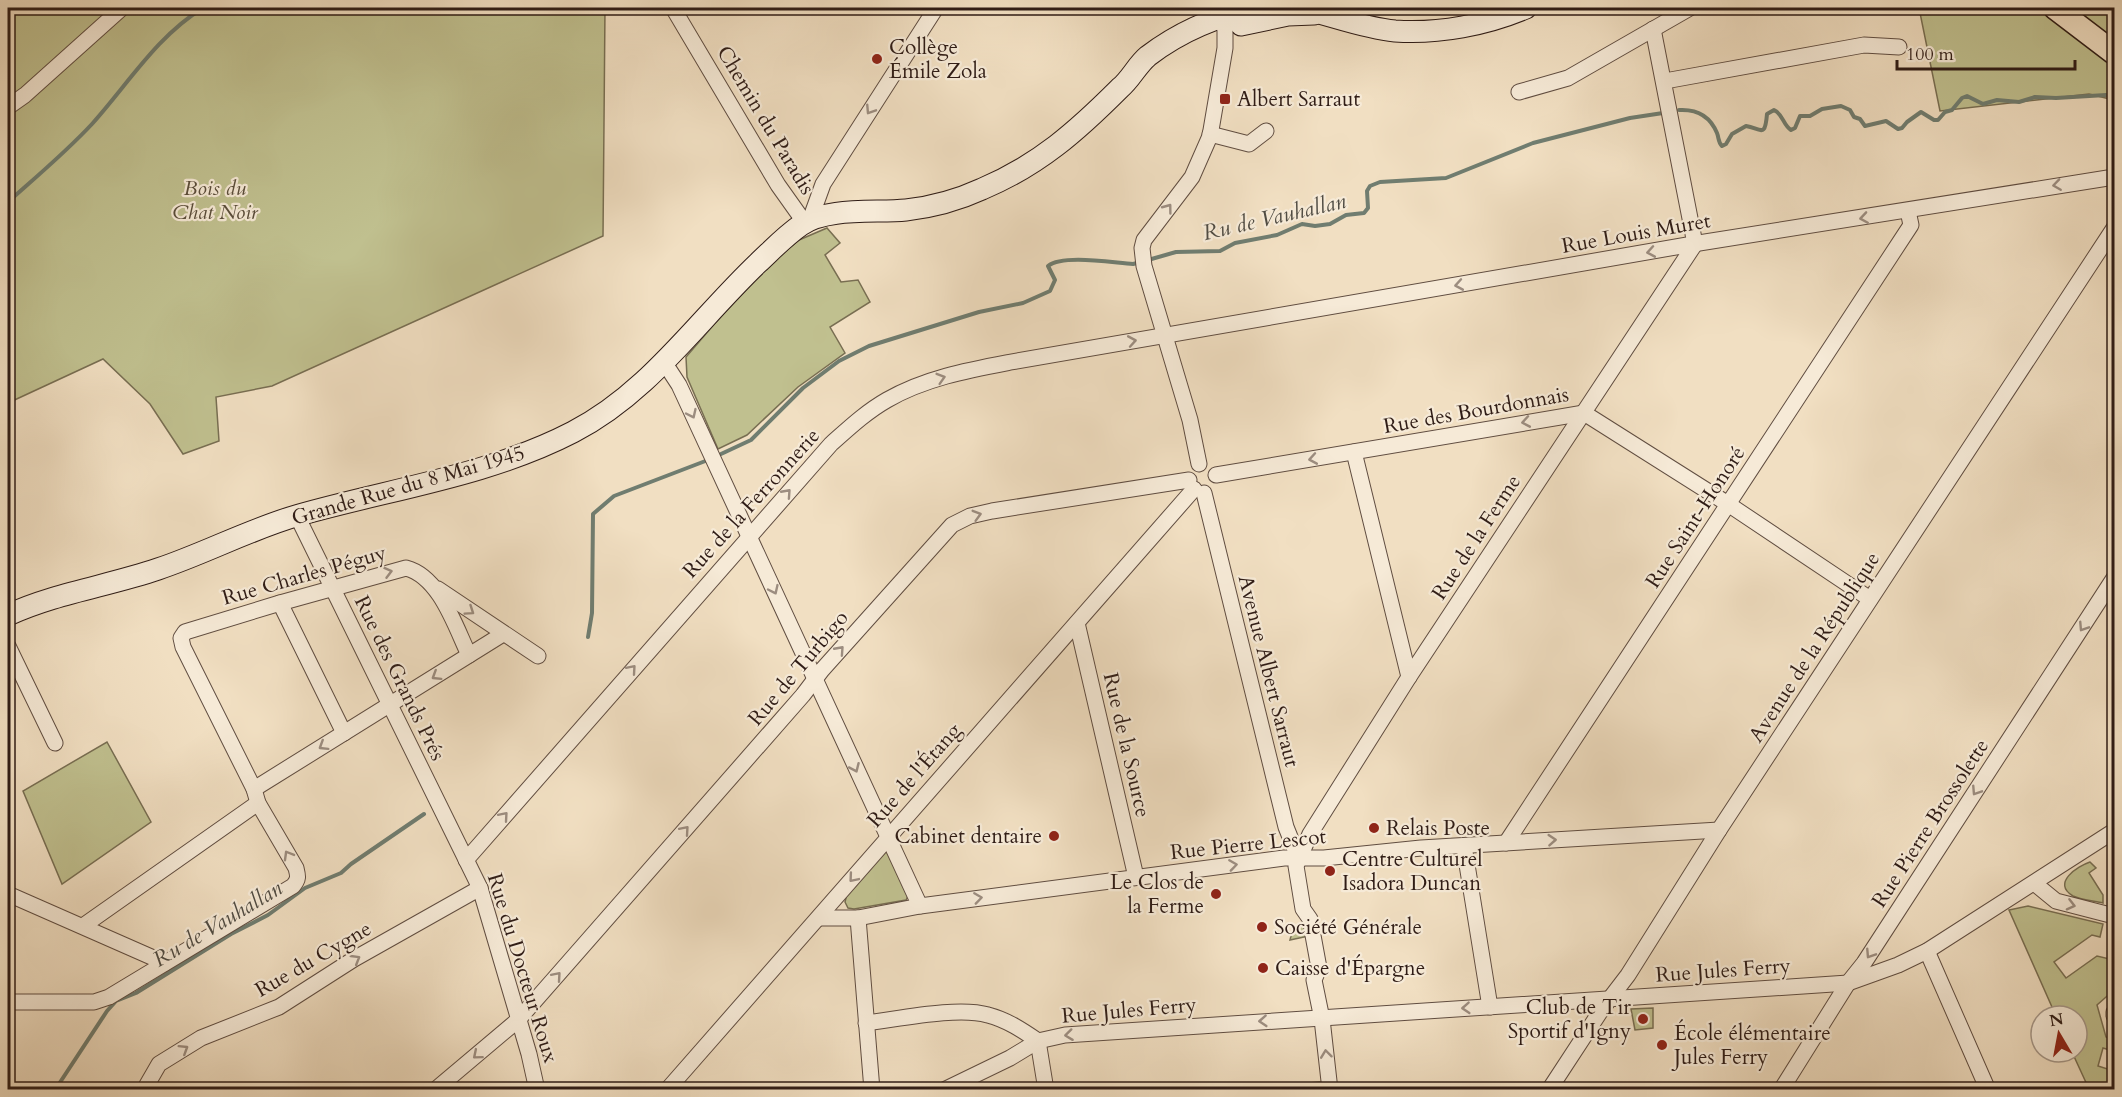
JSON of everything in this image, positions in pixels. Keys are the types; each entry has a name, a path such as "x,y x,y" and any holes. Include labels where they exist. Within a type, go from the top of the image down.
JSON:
{"main road":[{"path":"807,221 836,214 906,210 946,203 1010,177 1039,160 1082,125 1125,84 1222,18 1259,8"},
{"path":"1300,8 1394,31 1459,28 1505,17 1526,8"},
{"path":"2055,8 2115,53"},
{"path":"1222,18 1248,22 1288,15 1327,14"},
{"name":"Grande Rue du 8 Mai 1945","path":"8,615 50,598 128,579 160,568 254,529 469,472 525,453 572,433 611,410 664,362 744,276 807,221"}],"street":[{"path":"8,107 25,95 122,8"},
{"name":"Chemin du Paradis","path":"673,8 778,184 807,221"},
{"path":"807,221 823,184 936,8"},
{"path":"1519,92 1568,78 1690,8"},
{"path":"1199,464 1190,420 1143,262 1144,240 1192,177 1210,134 1225,48 1222,18"},
{"path":"1653,29 1665,81 1695,244"},
{"path":"1665,81 1864,45 1899,47"},
{"path":"1210,134 1250,144 1266,131"},
{"name":"Rue Louis Muret","path":"1165,335 1695,244 2115,177"},
{"name":"Rue Saint-Honoré","path":"1506,843 1911,225 1908,211"},
{"name":"Avenue de la République","path":"1549,1089 1628,975 1719,830 2115,228"},
{"name":"Rue de la Ferme","path":"1298,857 1310,834 1409,677 1695,244"},
{"name":"Rue de la Ferronnerie","path":"466,860 748,536 831,444 857,421 887,400 918,386 973,369 1165,335"},
{"path":"664,362 679,385 920,906"},
{"name":"Rue des Bourdonnais","path":"1216,475 1584,413 1728,504 1870,599"},
{"path":"1354,452 1409,677"},
{"path":"1199,464 1213,467 1217,479 1214,487 1195,487 1190,472 1199,464"},
{"name":"Rue de l'Étang","path":"667,1089 1195,487"},
{"name":"Rue de Turbigo","path":"435,1089 518,1020 952,525 970,516 992,511 1195,487"},
{"name":"Avenue Albert Sarraut","path":"1195,487 1286,827 1298,857"},
{"name":"Rue des Grands Prés","path":"300,515 332,588 466,860"},
{"name":"Rue Charles Péguy","path":"256,796 183,647 181,638 185,633 280,603 406,568 415,570 436,588 538,656"},
{"name":"Rue Pierre Brossolette","path":"1781,1089 1848,983 1864,963 2115,578"},
{"name":"Rue Charles Péguy","path":"436,588 469,655"},
{"path":"280,603 344,733"},
{"name":"Rue de la Source","path":"1077,623 1136,877"},
{"path":"83,926 344,733 503,634"},
{"path":"8,646 55,743"},
{"path":"8,1002 94,1002 109,997 293,886 298,876 296,868 256,796"},
{"name":"Rue Pierre Lescot","path":"819,918 858,918 920,906 1298,857 1324,858 1421,848 1719,830"},
{"name":"Rue Jules Ferry","path":"944,1089 1010,1058 1038,1041 1065,1035 1294,1023 1322,1019 1848,983 1898,965 1927,951 2115,831"},
{"path":"1464,846 1490,1007"},
{"path":"1298,857 1296,866 1304,909 1310,919 1319,968 1314,980 1322,1019 1326,1081"},
{"name":"Rue du Docteur Roux","path":"466,860 480,888 537,1089"},
{"path":"2034,883 2056,901 2115,916"},
{"name":"Rue du Cygne","path":"144,1089 159,1064 201,1038 279,1007 354,959 480,888"},
{"path":"8,894 165,963"},
{"path":"858,918 872,1089"},
{"path":"1927,951 1988,1089"},
{"path":"866,1023 964,1011 988,1014 1015,1025 1038,1041 1046,1089"}],"green space":[{"name":"Bois du Chat Noir","path":"8,8 605,8 603,236 272,386 216,397 219,441 183,454 150,404 103,359 8,403"},
{"path":"1919,8 2044,8 2114,62 2114,100 2089,94 1940,111"},
{"path":"2071,8 2101,8 2114,18 2114,42"},
{"path":"827,228 840,243 825,255 841,282 858,280 870,302 830,327 845,353 798,387 747,435 718,449 687,377 686,357 772,262 799,240"},
{"path":"107,742 151,822 62,884 23,791"},
{"path":"885,851 908,896 906,900 854,909 848,908 845,902 847,894"},
{"path":"2090,862 2096,868 2089,873 2103,895 2103,903 2073,896 2065,886 2074,871"},
{"path":"2028,906 2103,924 2100,937 2092,935 2054,962 2066,978 2097,956 2114,960 2114,990 2097,1005 2106,1037 2114,1040 2113,1051 2103,1048 2098,1066 2114,1071 2114,1089 2089,1089 2078,1064 2089,1064 2089,1004 2051,1004 2009,910"},
{"path":"1301,925 1306,926 1309,936 1290,940 1292,932"},
{"name":"Club de Tir Sportif d'Igny","path":"1653,1008 1653,1028 1635,1030 1631,1009"},
{"path":"1320,1082 1321,1089 1261,1089 1261,1087"}],"waterway":[{"path":"8,202 82,134 171,32 203,8"},
{"name":"Ru de Vauhallan","path":"1679,110 1697,112 1711,122 1722,146 1732,134 1746,126 1759,130 1764,129 1767,114 1774,110 1791,130 1795,128 1800,116 1810,116 1822,109 1841,106 1850,110 1854,117 1860,119 1865,126 1886,121 1898,129 1921,112 1938,120 1967,96 1983,104 1997,100 2019,102 2035,97 2106,95 2114,97"},
{"name":"Ru de Vauhallan","path":"1148,260 1176,252 1220,251 1235,243 1277,235 1302,224 1315,226 1330,224 1346,215 1364,213 1368,208 1367,191 1370,186 1380,182 1446,178 1533,143 1630,118 1663,113"},
{"name":"Ru de Vauhallan","path":"721,454 751,440 803,388 839,361 869,346 979,312 1023,303 1050,291 1055,280 1048,266 1055,262 1065,260 1133,264 1141,262"},
{"name":"Ru de Vauhallan","path":"588,637 592,613 593,514 614,496 708,460"},
{"name":"Ru de Vauhallan","path":"55,1090 116,1001 136,993 231,934 268,915 305,888 341,873 424,814"}],"place":[{"name":"Collège Émile Zola","path":"877,59"},
{"name":"Albert Sarraut","path":"1225,99"},
{"name":"Relais Poste","path":"1374,828"},
{"name":"Cabinet dentaire","path":"1054,836"},
{"name":"Centre Culturel Isadora Duncan","path":"1330,871"},
{"name":"Le Clos de la Ferme","path":"1216,894"},
{"name":"Société Générale","path":"1262,927"},
{"name":"Caisse d'Épargne","path":"1263,968"},
{"name":"Club de Tir Sportif d'Igny","path":"1643,1019"},
{"name":"École élémentaire Jules Ferry","path":"1662,1045"}]}
